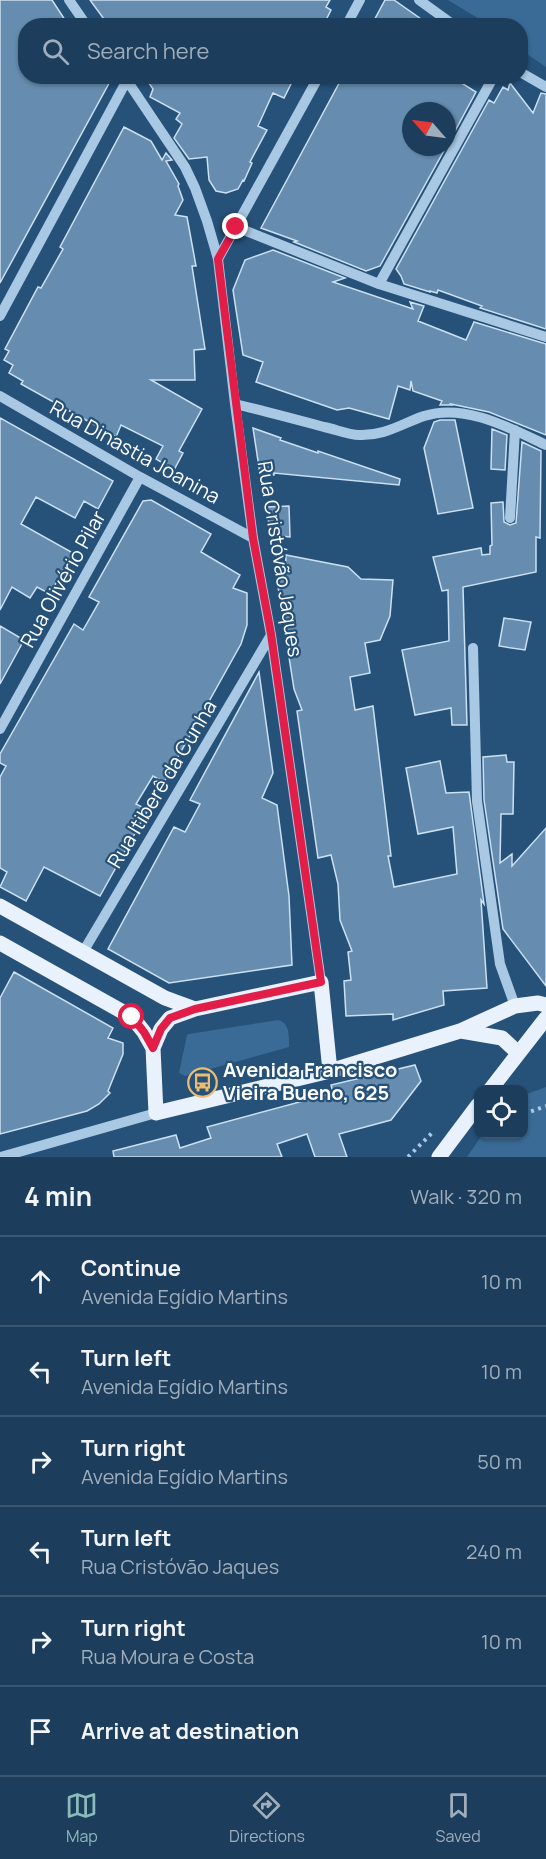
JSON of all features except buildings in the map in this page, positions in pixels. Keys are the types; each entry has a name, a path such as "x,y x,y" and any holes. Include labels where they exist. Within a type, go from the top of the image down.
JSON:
{"main road":[{"path":"0,906 165,998 195,1009"},
{"path":"0,943 132,1017 153,1048"},
{"path":"321,982 195,1009 170,1018 161,1029 153,1048 156,1113 330,1071 460,1031 515,1006 538,1003 546,1005"},
{"name":"Rua Cristóvão Jaques","path":"321,982 330,1071"},
{"path":"493,1085 546,1018"},
{"path":"460,1031 502,1038 518,1053"},
{"path":"439,1157 474,1110"}],"street":[{"path":"69,0 81,18"},
{"path":"350,18 360,0"},
{"path":"419,0 444,18"},
{"path":"528,77 546,87"},
{"path":"0,316 122,84"},
{"name":"Rua Cristóvão Jaques","path":"129,84 185,167 207,221 218,259 253,538 271,634 321,982"},
{"path":"218,259 315,84"},
{"path":"379,284 490,84"},
{"path":"236,227 379,284 546,337"},
{"name":"Rua Dinastia Joanina","path":"0,396 140,477 253,538"},
{"path":"235,404 357,435 379,434 397,429 425,416 446,412 469,414 515,430 546,445"},
{"path":"510,518 515,430"},
{"name":"Rua Olivério Pilar","path":"0,729 140,477"},
{"name":"Rua Itiberê da Cunha","path":"83,951 271,634"},
{"path":"473,648 477,801 500,964 515,1006"},
{"path":"1,1157 156,1113"}],"path":[{"path":"528,1113 546,1106"}],"shaded area":[{"path":"448,0 546,0 546,67 528,55 528,18 478,18"},
{"path":"278,1020 287,1027 289,1047 185,1076 179,1073 187,1035"},
{"path":"546,1087 546,1157 467,1157 479,1139 528,1139 528,1094"}],"place":[{"name":"Avenida Francisco Vieira Bueno, 625","path":"202,1082"}],"route":[{"path":"132,1017 153,1048 161,1029 170,1018 195,1009 321,982 271,634 253,538 218,259 236,227"}]}
